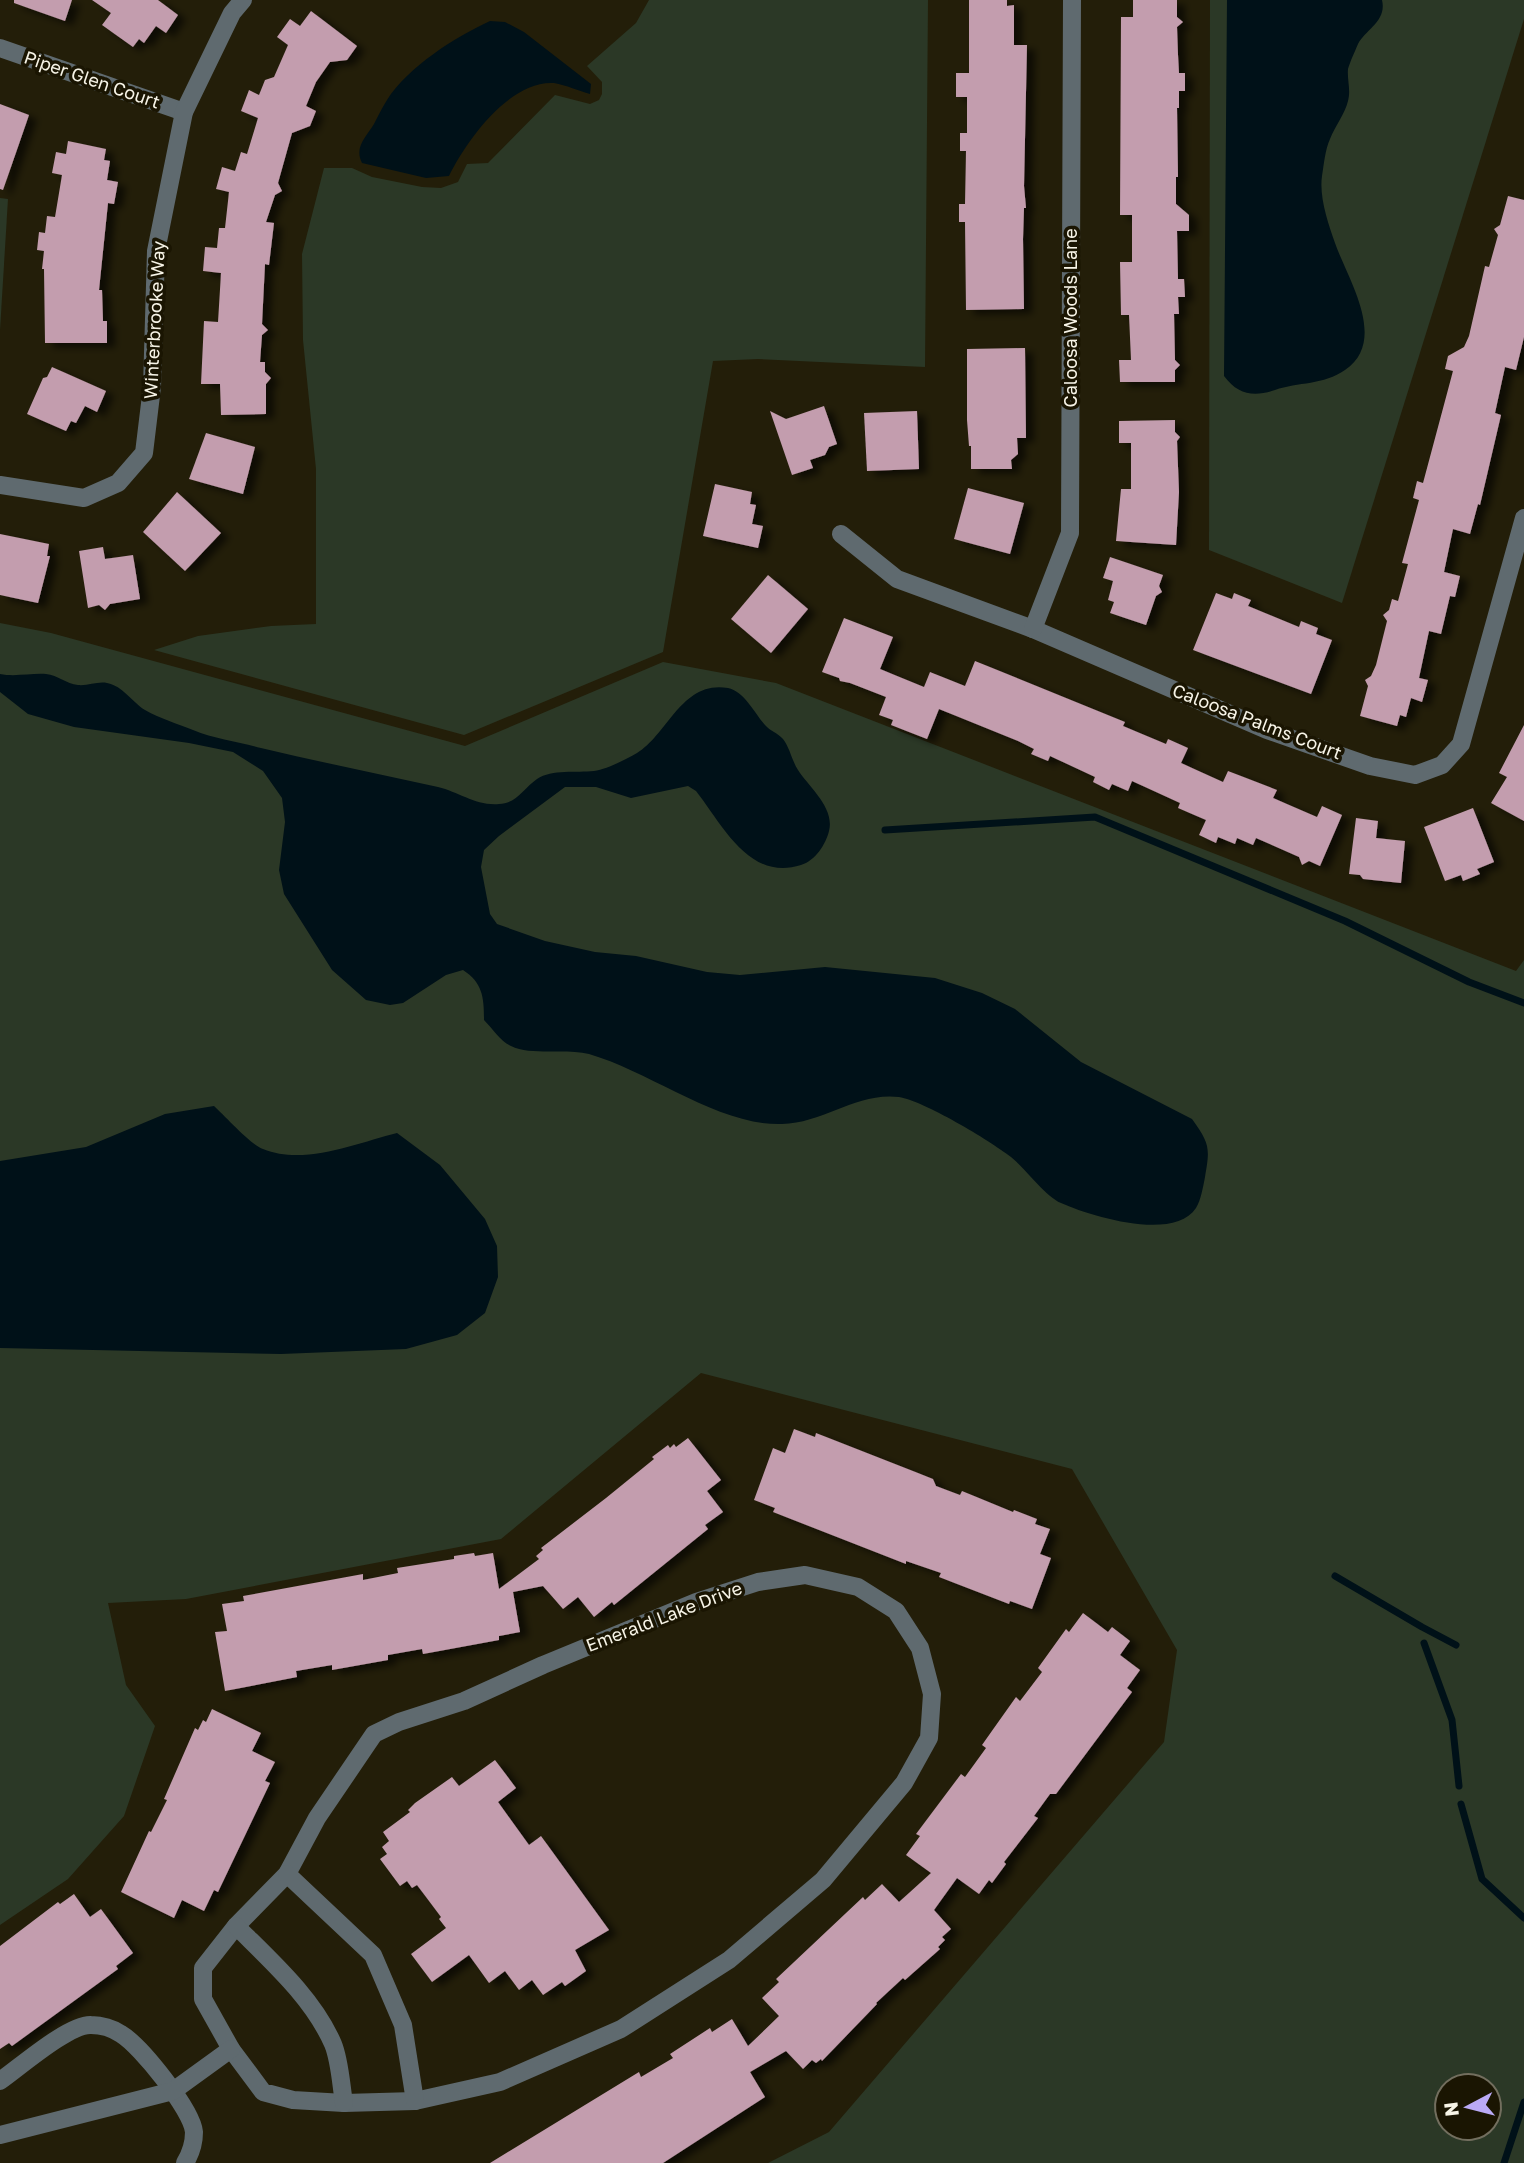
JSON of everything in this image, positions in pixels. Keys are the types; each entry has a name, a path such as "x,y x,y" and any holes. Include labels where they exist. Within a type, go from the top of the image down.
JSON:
{"street":[{"name":"Winterbrooke Way","path":"0,485 84,498 118,483 144,453 152,387 156,251 184,113 232,13 243,0"},
{"name":"Caloosa Woods Lane","path":"1033,629 1070,533 1072,0"},
{"name":"Piper Glen Court","path":"0,48 184,113"},
{"name":"Caloosa Palms Court","path":"841,534 897,579 1033,629 1267,730 1370,766 1415,775 1442,765 1461,744 1524,518"},
{"name":"Emerald Lake Drive","path":"805,1575 858,1587 896,1611 920,1648 932,1694 929,1738 904,1783 823,1880 729,1960 621,2029 500,2082 415,2101 344,2103 293,2100 263,2092 231,2049 203,1999 203,1968 236,1926 287,1874 317,1818 374,1734 399,1722 464,1701 543,1665 696,1602 758,1582 805,1575"},
{"path":"287,1874 373,1955 403,2025 415,2101"},
{"path":"236,1926 277,1967 313,2010 334,2045 344,2103"},
{"path":"0,2081 73,2028 88,2024 105,2026 138,2047 185,2110 194,2130 192,2150 185,2163"},
{"path":"0,2135 173,2091 231,2049"}],"green space":[{"path":"649,0 928,0 925,367 758,359 713,361 663,652 464,735 154,650 198,636 271,626 316,624 316,469 303,340 302,254 324,168 352,168 372,177 422,187 441,188 458,182 467,164 488,163 555,95 590,104 599,100 602,82 587,66 636,23"},
{"path":"1210,0 1524,0 1524,19 1342,603 1209,550"},
{"path":"0,198 8,199 0,330"},
{"path":"0,623 51,633 465,746 663,662 776,683 1516,971 1524,960 1524,2163 768,2163 829,2132 1164,1742 1177,1650 1072,1469 701,1373 501,1539 186,1599 108,1603 126,1685 155,1726 124,1816 68,1879 0,1925"}],"shaded area":[{"path":"1227,0 1382,0 1383,7 1379,19 1358,44 1349,66 1348,101 1328,143 1321,184 1330,227 1361,308 1364,342 1358,357 1337,375 1320,381 1253,394 1241,391 1224,376"},
{"path":"490,21 505,22 524,32 591,84 590,94 554,83 521,91 491,115 478,130 449,176 426,178 362,163 359,152 362,142 396,88 433,54"},
{"path":"0,674 46,674 78,685 107,683 118,687 150,713 201,733 438,787 491,804 510,801 543,776 594,771 622,761 648,744 677,710 699,692 712,688 734,690 744,698 767,727 783,739 798,770 825,806 830,822 829,831 815,856 801,865 783,868 766,865 752,858 727,833 696,791 688,786 631,798 596,787 565,787 484,850 481,867 490,914 497,924 545,941 595,952 636,956 707,972 740,975 825,967 935,978 982,993 1015,1009 1081,1062 1192,1119 1208,1152 1198,1205 1185,1218 1151,1225 1111,1219 1074,1208 1055,1199 1011,1157 988,1141 940,1113 899,1097 868,1099 797,1122 758,1122 710,1107 613,1062 589,1054 519,1049 504,1041 484,1020 481,992 475,980 463,970 446,975 403,1003 390,1005 366,1000 332,970 284,894 279,870 285,822 282,798 263,771 233,752 74,727 28,714 0,692"},
{"path":"214,1106 252,1142 279,1154 330,1151 397,1133 440,1165 485,1219 497,1246 498,1277 485,1313 457,1335 406,1349 281,1354 0,1348 0,1161 86,1147 165,1114"}],"building":[{"path":"14,0 72,0 65,21 14,3"},
{"path":"92,0 158,0 178,15 166,33 156,26 144,43 139,39 133,47 102,25 111,13"},
{"path":"969,0 1007,0 1007,6 1014,5 1014,45 1027,45 1024,309 966,310 965,222 959,222 959,204 965,204 966,151 960,151 960,133 967,133 967,97 956,97 956,73 969,73"},
{"path":"1133,0 1177,0 1177,17 1183,22 1177,27 1179,73 1185,73 1185,91 1179,91 1177,108 1176,204 1189,215 1189,231 1177,231 1178,279 1184,279 1185,297 1178,297 1179,314 1174,314 1175,360 1180,365 1175,370 1175,382 1120,382 1119,360 1131,360 1129,315 1121,315 1120,262 1132,262 1132,215 1120,215 1121,17 1133,17"},
{"path":"311,11 357,46 347,60 330,62 316,82 306,106 316,111 310,126 292,133 278,183 282,191 275,195 266,222 274,223 269,265 265,264 262,324 268,330 262,335 260,362 265,362 265,372 271,378 266,384 266,414 221,415 220,384 201,384 204,321 218,322 221,273 203,271 205,247 217,248 219,228 225,228 229,192 216,189 222,167 235,171 241,152 247,154 258,118 241,111 249,90 259,95 265,80 274,77 288,45 277,37 290,19 300,26"},
{"path":"0,104 29,115 3,190 0,189"},
{"path":"68,141 106,149 104,160 110,161 107,180 118,182 114,204 108,203 99,290 102,290 103,321 107,321 107,343 45,343 42,269 44,251 37,250 39,232 45,233 47,216 55,217 62,175 52,173 56,152 66,154"},
{"path":"1508,196 1524,200 1524,337 1516,370 1505,367 1495,413 1501,415 1480,505 1478,504 1470,534 1453,529 1444,572 1460,576 1455,597 1450,596 1441,634 1429,631 1419,678 1428,680 1422,702 1411,698 1406,717 1400,715 1397,726 1360,716 1368,686 1365,680 1371,676 1376,665 1387,621 1383,615 1389,610 1392,599 1398,601 1408,564 1402,563 1419,500 1413,498 1417,481 1423,483 1453,371 1445,369 1448,356 1464,347 1469,336 1485,266 1489,267 1498,235 1494,229 1500,225"},
{"path":"1025,348 1026,438 1017,438 1018,454 1011,460 1012,469 971,469 967,420 967,349"},
{"path":"52,367 106,391 97,412 85,406 76,423 71,421 66,431 27,414 43,378 47,377"},
{"path":"824,406 837,444 829,447 825,455 810,460 813,468 792,475 770,411 786,419"},
{"path":"917,411 919,469 867,471 864,413"},
{"path":"1175,420 1175,432 1180,437 1177,441 1179,492 1176,545 1116,541 1121,489 1131,489 1131,443 1119,443 1119,421"},
{"path":"206,433 255,447 243,494 189,479"},
{"path":"715,484 752,492 750,504 756,505 752,524 763,526 758,548 703,536"},
{"path":"968,488 1024,503 1010,554 954,539"},
{"path":"177,492 221,533 185,571 143,532"},
{"path":"0,534 49,544 47,556 50,556 38,603 0,595"},
{"path":"103,547 105,559 133,555 140,599 110,604 105,610 99,605 88,608 79,551"},
{"path":"1110,557 1163,575 1159,586 1162,592 1156,596 1146,625 1110,613 1114,602 1108,600 1113,581 1103,578"},
{"path":"768,575 808,609 771,653 731,619"},
{"path":"1216,593 1232,599 1234,593 1251,600 1248,606 1299,627 1301,621 1318,628 1316,634 1332,640 1311,694 1193,650"},
{"path":"844,618 893,637 880,669 924,687 930,672 965,686 975,661 1125,722 1123,726 1166,744 1168,739 1188,748 1181,763 1223,782 1228,771 1277,790 1273,798 1317,817 1322,806 1342,815 1320,866 1309,861 1302,865 1299,857 1256,838 1253,845 1237,838 1235,844 1218,837 1216,843 1199,835 1206,820 1178,808 1180,803 1132,781 1128,791 1112,784 1109,790 1093,782 1095,777 1050,756 1048,761 1031,754 1034,749 1018,741 939,709 927,739 891,725 893,720 879,715 886,697 822,672"},
{"path":"1524,725 1524,821 1491,803 1507,777 1499,773"},
{"path":"1473,808 1494,862 1477,869 1480,874 1463,881 1461,875 1445,881 1424,827"},
{"path":"1356,818 1378,821 1376,838 1405,841 1401,883 1363,879 1360,875 1349,874"},
{"path":"794,1429 815,1437 816,1433 918,1473 933,1479 936,1486 960,1495 962,1491 1037,1519 1035,1524 1050,1529 1040,1554 1051,1558 1032,1609 1010,1601 1009,1604 939,1577 941,1573 906,1561 906,1564 773,1512 775,1508 754,1500 773,1448 785,1453"},
{"path":"688,1438 721,1480 707,1491 723,1512 705,1525 708,1529 614,1605 612,1602 594,1617 578,1597 563,1609 543,1586 513,1592 520,1632 499,1636 499,1640 423,1654 422,1649 388,1655 388,1660 332,1670 332,1665 296,1671 297,1677 225,1691 215,1632 227,1631 222,1604 244,1601 243,1596 363,1574 363,1580 398,1573 397,1568 474,1553 475,1556 493,1553 499,1589 539,1559 536,1556 543,1550 541,1548 654,1459 652,1457 668,1445 670,1448 674,1444 676,1447"},
{"path":"1083,1613 1108,1632 1112,1627 1130,1641 1120,1655 1140,1670 1127,1688 1132,1692 1056,1794 1050,1794 1034,1816 1038,1818 1004,1862 1006,1864 992,1883 989,1880 979,1894 957,1878 934,1910 951,1929 942,1937 945,1940 938,1947 940,1949 876,2003 822,2061 821,2059 816,2063 812,2060 803,2069 786,2051 750,2072 765,2097 663,2163 490,2163 639,2072 641,2077 673,2058 670,2054 710,2028 712,2032 732,2019 748,2046 779,2016 762,1998 779,1982 776,1979 863,1897 865,1900 882,1884 899,1902 931,1873 906,1855 920,1836 916,1834 961,1774 965,1777 986,1748 982,1745 1016,1697 1020,1701 1042,1672 1038,1668 1066,1629 1069,1632"},
{"path":"212,1709 261,1733 252,1751 275,1762 265,1781 270,1783 218,1892 214,1890 204,1911 182,1900 174,1918 121,1892 149,1831 151,1832 167,1800 164,1799 195,1728 198,1730 203,1720 206,1722"},
{"path":"495,1760 516,1788 498,1802 529,1845 541,1836 609,1930 575,1950 586,1971 565,1986 562,1982 543,1995 532,1980 519,1990 505,1971 489,1983 469,1955 432,1982 411,1954 446,1928 417,1885 412,1888 407,1881 400,1886 380,1859 387,1854 382,1847 389,1841 383,1832 410,1812 408,1810 415,1803 452,1777 459,1786"},
{"path":"74,1894 90,1917 101,1909 133,1953 116,1966 118,1969 12,2046 9,2043 0,2049 0,1946 58,1902 60,1904"}],"waterway":[{"path":"885,830 1095,817 1345,921 1469,982 1524,1003"},
{"path":"1335,1576 1456,1645"},
{"path":"1424,1643 1452,1720 1459,1786"},
{"path":"1461,1804 1482,1879 1524,1918"},
{"path":"1504,2163 1524,2102"}]}
